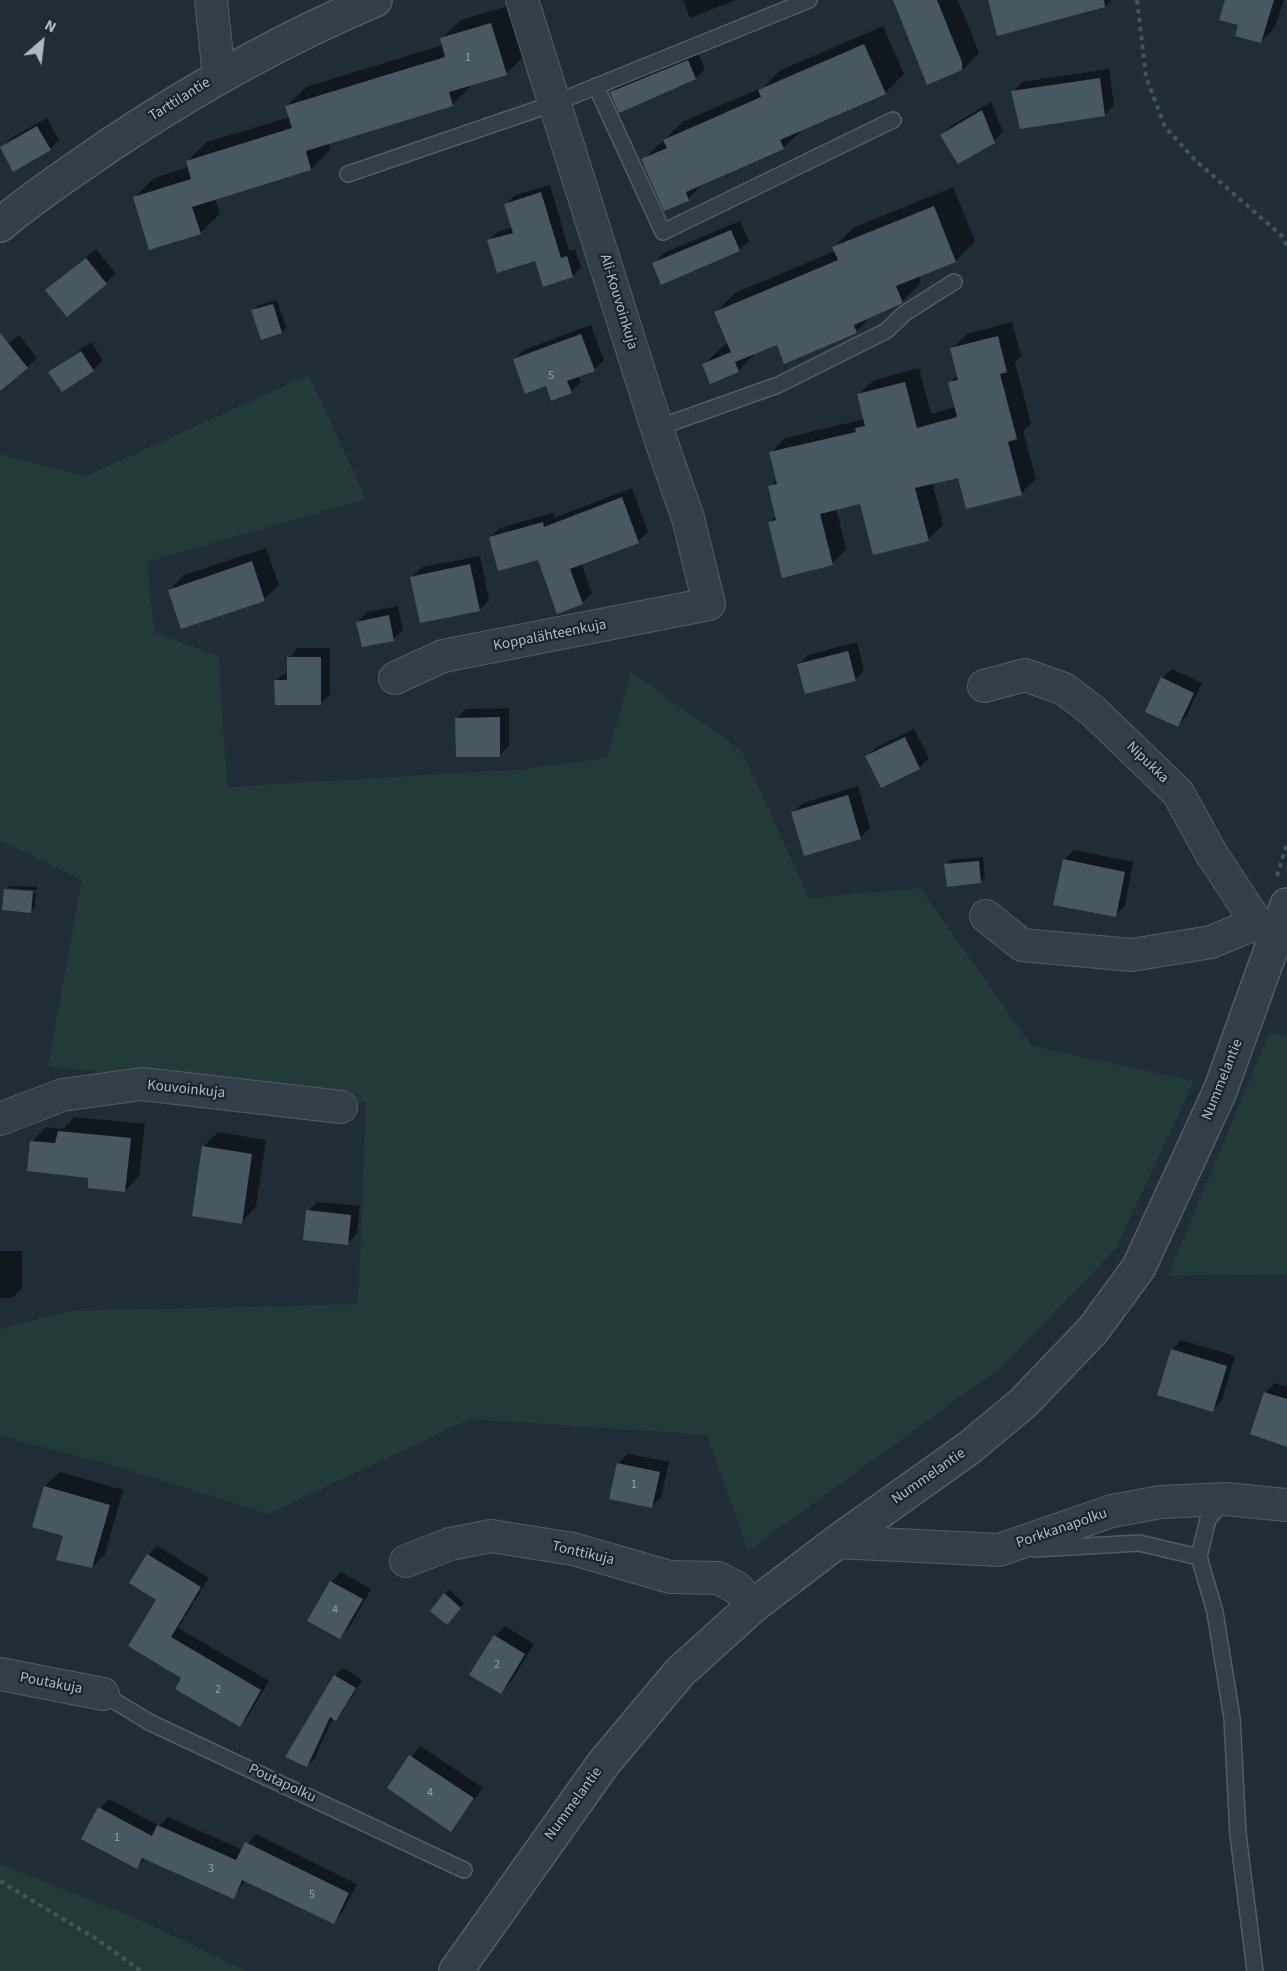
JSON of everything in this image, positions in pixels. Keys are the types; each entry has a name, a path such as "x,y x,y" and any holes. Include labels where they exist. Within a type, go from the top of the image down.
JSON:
{"street":[{"path":"211,0 219,76"},
{"name":"Tarttilantie","path":"0,225 80,165 168,106 219,76 324,22 375,0"},
{"name":"Ali-Kouvoinkuja","path":"522,0 657,428 688,518 709,604"},
{"name":"Koppalähteenkuja","path":"395,678 443,656 709,604"},
{"name":"Nipukka","path":"984,686 1025,675 1065,689 1093,711 1178,793 1211,853 1264,929"},
{"name":"Nummelantie","path":"456,1971 603,1764 680,1672 753,1606 837,1542 969,1448 1023,1403 1094,1330 1139,1267 1220,1091 1264,929 1287,905"},
{"path":"986,916 1022,945 1132,955 1210,942 1264,929"},
{"name":"Kouvoinkuja","path":"0,1119 62,1095 142,1084 341,1107"},
{"name":"Porkkanapolku","path":"837,1542 999,1550 1112,1511 1161,1502 1226,1499 1287,1505"},
{"name":"Tonttikuja","path":"406,1561 450,1544 491,1536 573,1549 670,1577 718,1578 737,1588 753,1606"},
{"name":"Poutakuja","path":"0,1674 103,1694"}],"lane":[{"path":"348,174 555,103 809,0"},
{"path":"596,86 663,232 893,120"},
{"path":"657,428 778,385 885,332 905,313 954,282"},
{"path":"1226,1499 1208,1519 1199,1557 1215,1612 1232,1718 1238,1834 1255,1971"},
{"path":"999,1550 1139,1543 1199,1557"},
{"name":"Poutapolku","path":"103,1694 149,1722 464,1870"}],"path":[{"path":"1137,0 1146,77 1165,127 1196,161 1282,236 1287,246"},
{"path":"1264,929 1287,843"},
{"path":"0,1881 98,1940 141,1971"}],"green space":[{"path":"309,375 366,499 147,562 154,632 219,657 227,787 525,769 607,758 631,672 742,751 809,898 920,888 1032,1046 1194,1081 1116,1248 1004,1365 748,1551 707,1435 470,1419 268,1514 106,1463 0,1436 0,1329 71,1311 358,1304 366,1103 48,1066 82,880 0,840 0,454 86,476"},
{"path":"1269,1033 1287,1036 1287,1274 1168,1276"},
{"path":"0,1864 140,1920 246,1971 0,1971"}],"building":[{"path":"893,0 937,0 962,62 962,70 927,85"},
{"path":"988,0 1104,0 1105,7 997,36"},
{"path":"1225,0 1274,0 1261,43 1235,36 1238,25 1219,20"},
{"path":"491,23 507,75 449,92 453,106 306,151 311,170 192,207 201,234 149,250 133,197 191,179 186,161 292,128 285,106 445,57 440,38"},
{"path":"864,44 886,94 780,140 784,149 686,192 689,201 664,211 641,159 667,148 663,140 761,97 758,90"},
{"path":"688,60 696,79 619,113 610,92"},
{"path":"1100,78 1105,116 1020,129 1011,91"},
{"path":"982,110 995,143 958,164 940,135"},
{"path":"37,126 51,150 13,172 0,147"},
{"path":"541,192 561,258 567,256 573,277 543,287 535,261 497,273 487,240 513,233 504,204"},
{"path":"934,206 956,262 896,286 903,303 854,325 857,333 784,364 777,345 735,362 714,312 838,260 832,247"},
{"path":"731,230 740,251 661,285 652,263"},
{"path":"86,258 107,284 67,317 45,290"},
{"path":"273,304 282,333 261,340 251,310"},
{"path":"0,333 28,368 0,391"},
{"path":"581,334 595,371 567,381 572,393 551,401 546,386 525,394 513,359"},
{"path":"998,336 1007,372 1000,374 1017,439 1008,442 1022,495 966,509 958,478 915,488 929,541 873,555 860,504 820,514 833,565 782,578 768,522 776,520 768,486 777,484 769,452 856,432 855,428 865,426 857,394 905,382 917,428 957,417 948,382 958,380 950,348"},
{"path":"81,351 94,371 62,392 48,372"},
{"path":"731,352 739,372 710,384 702,364"},
{"path":"622,497 639,543 570,569 583,604 557,614 538,560 498,571 489,537 543,522 544,527"},
{"path":"252,561 265,601 181,629 168,590"},
{"path":"470,564 480,611 420,623 410,577"},
{"path":"389,615 394,641 362,647 356,622"},
{"path":"848,651 856,681 805,694 797,664"},
{"path":"287,657 321,657 321,705 275,705 274,680 287,680"},
{"path":"1161,677 1194,693 1178,727 1145,712"},
{"path":"500,717 500,757 456,757 455,718"},
{"path":"905,737 920,769 881,788 865,756"},
{"path":"848,795 861,839 804,856 791,812"},
{"path":"1063,859 1125,872 1116,917 1053,905"},
{"path":"979,861 981,883 947,887 944,864"},
{"path":"4,889 33,891 31,913 2,910"},
{"path":"58,1131 131,1138 125,1192 88,1188 88,1178 27,1171 30,1141 55,1143"},
{"path":"202,1146 252,1154 242,1224 192,1216"},
{"path":"306,1210 351,1215 348,1245 303,1240"},
{"path":"1171,1349 1227,1366 1213,1412 1157,1395"},
{"path":"1264,1392 1287,1399 1287,1447 1250,1434"},
{"path":"617,1463 660,1472 652,1508 609,1499"},
{"path":"44,1486 110,1505 92,1568 56,1560 63,1536 32,1527"},
{"path":"147,1554 201,1587 171,1637 261,1690 240,1727 175,1689 181,1678 128,1646 156,1600 129,1583"},
{"path":"330,1581 363,1599 340,1639 307,1621"},
{"path":"444,1593 461,1608 447,1625 430,1611"},
{"path":"494,1635 525,1654 501,1694 469,1675"},
{"path":"334,1675 356,1688 336,1721 330,1717 307,1767 285,1757"},
{"path":"409,1755 474,1798 451,1832 387,1788"},
{"path":"98,1807 152,1836 157,1825 236,1860 245,1842 349,1893 334,1924 242,1880 234,1899 142,1858 137,1869 81,1839"}]}
